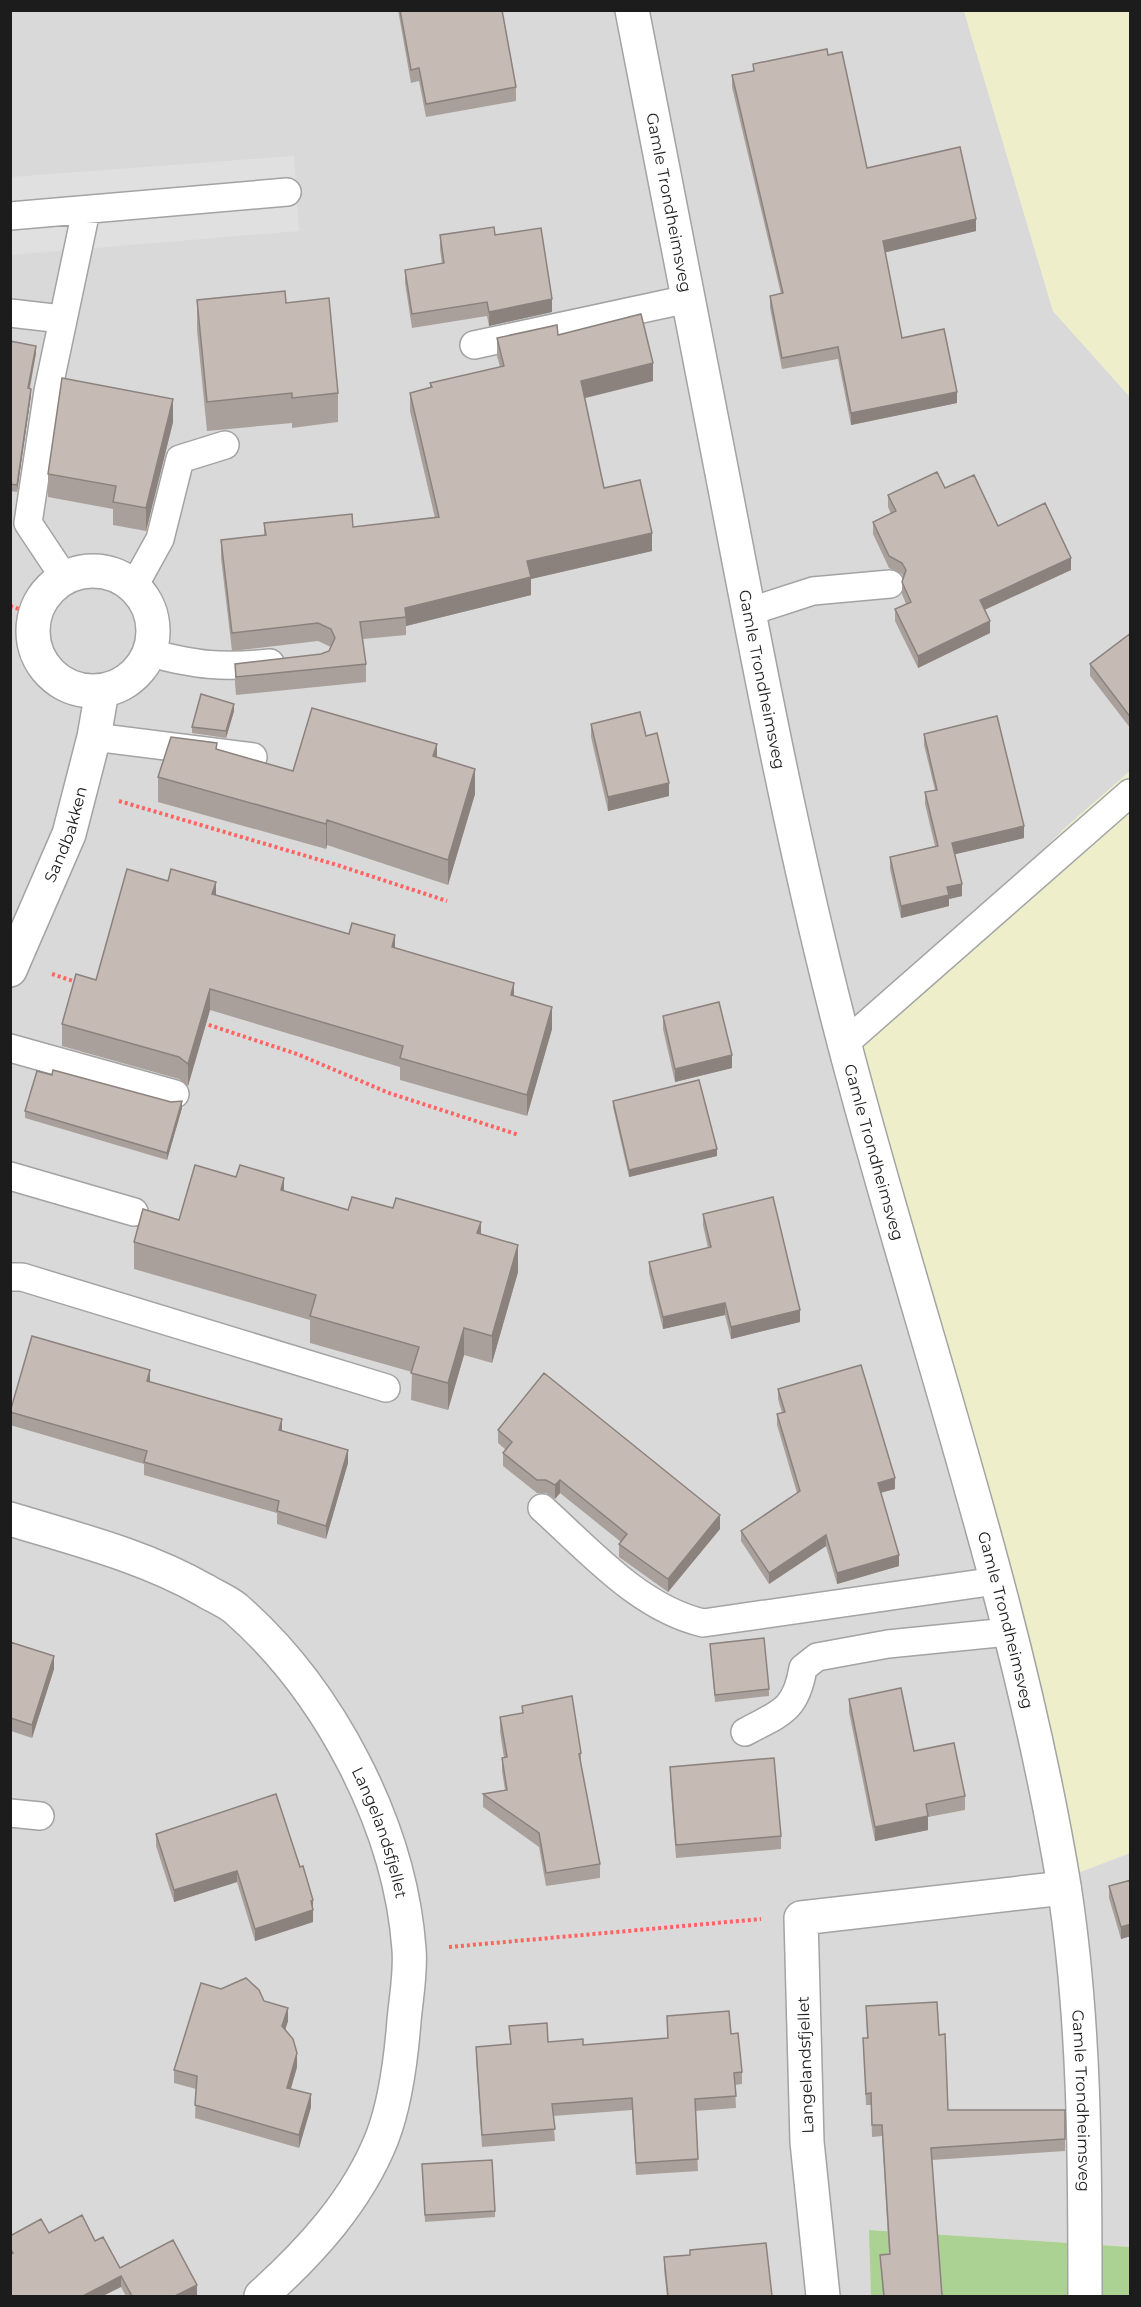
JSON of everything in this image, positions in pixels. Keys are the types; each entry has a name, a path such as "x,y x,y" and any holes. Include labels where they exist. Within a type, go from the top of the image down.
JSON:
{"street":[{"name":"Gamle Trondheimsveg","path":"632,10 748,612 789,807 844,1044 996,1581 1036,1751 1064,1888 1077,2008 1085,2213 1085,2296"},
{"path":"81,570 100,570 118,575 134,586 145,600 152,617 153,634 150,653 139,671 122,684 102,691 82,690 63,684 47,671 36,654 32,634 22,610 64,577 81,570"},
{"name":"Sandbakken","path":"12,966 69,834 94,737 102,691"},
{"name":"Langelandsfjellet","path":"10,1519 95,1544 175,1574 233,1607 290,1664 333,1726 373,1803 400,1881 410,1952 401,2062 382,2138 347,2202 305,2256 261,2296"},
{"path":"801,1918 1064,1888"},
{"name":"Langelandsfjellet","path":"801,1918 807,2142 823,2296"}],"lane":[{"path":"10,216 286,192"},
{"path":"64,577 19,521 86,211"},
{"path":"474,345 688,298"},
{"path":"10,313 62,319"},
{"path":"134,586 159,539 180,459 225,445"},
{"path":"748,612 813,591 890,584"},
{"path":"150,653 195,665 238,667 296,660"},
{"path":"94,737 252,757"},
{"path":"844,1044 1131,793"},
{"path":"10,1048 175,1094"},
{"path":"10,1176 134,1212"},
{"path":"10,1276 22,1277 386,1388"},
{"path":"542,1508 607,1567 640,1593 678,1617 703,1623 996,1581"},
{"path":"745,1732 789,1708 800,1688 803,1668 817,1657 888,1644 1008,1632"},
{"path":"10,1813 40,1816"}],"path":[{"path":"80,791 337,866 447,901"},
{"path":"12,966 82,984"},
{"path":"195,1021 297,1054 389,1093 519,1135"},
{"path":"410,1952 738,1920 801,1918"}],"shaded area":[{"path":"11,11 964,11 1053,311 1130,397 1130,771 1066,827 848,1045 1062,1879 1130,1853 1130,2247 870,2230 871,2296 11,2296"},
{"path":"294,156 299,231 11,255 11,177"}],"green space":[{"path":"964,11 1130,11 1130,397 1053,311"},
{"path":"1130,771 1130,1853 1061,1879 848,1045 1066,827"},
{"path":"869,2230 1130,2247 1130,2296 871,2296"}],"building":[{"path":"400,10 502,10 516,87 426,104 419,68 411,70"},
{"path":"827,49 828,55 842,52 867,168 960,147 976,219 883,241 902,338 944,329 957,392 851,413 838,347 782,358 770,296 783,293 732,75 754,71 753,64"},
{"path":"494,227 495,235 541,228 552,299 489,312 487,302 412,314 405,270 444,263 440,235"},
{"path":"285,291 286,303 329,298 338,393 292,398 292,393 207,402 197,300"},
{"path":"641,314 653,363 581,381 604,488 640,480 652,533 527,561 531,577 405,608 406,617 360,622 366,664 236,677 235,664 321,654 329,651 335,638 331,629 318,623 232,633 221,540 266,535 264,523 352,514 353,527 439,517 410,393 432,387 430,383 504,366 497,338 557,325 558,335"},
{"path":"10,341 36,346 28,388 31,389 17,485 10,484"},
{"path":"62,378 173,399 146,508 113,502 116,486 48,474"},
{"path":"937,472 945,488 974,475 998,526 1045,503 1071,558 980,600 990,621 918,656 895,609 911,602 902,582 906,570 902,563 889,556 873,522 896,511 888,495"},
{"path":"1131,633 1131,718 1090,664"},
{"path":"201,694 234,704 226,731 192,727"},
{"path":"312,708 437,744 433,756 475,769 448,860 327,820 326,824 158,777 171,737 217,743 216,749 293,771"},
{"path":"640,712 646,736 657,733 669,783 608,797 591,724"},
{"path":"997,716 1024,826 952,843 962,884 947,887 949,895 901,906 890,857 938,846 925,792 937,790 924,734"},
{"path":"127,869 168,881 171,869 216,882 212,894 349,934 352,923 395,935 392,947 514,983 511,995 552,1007 527,1095 400,1058 403,1046 210,989 188,1064 179,1057 62,1024 76,974 96,980"},
{"path":"719,1002 732,1055 675,1069 663,1016"},
{"path":"53,1070 171,1102 182,1101 167,1153 25,1111 37,1071 52,1075"},
{"path":"699,1080 717,1149 629,1170 613,1101"},
{"path":"195,1165 236,1177 240,1165 284,1178 281,1190 348,1210 352,1197 393,1208 396,1198 481,1222 477,1233 518,1245 492,1336 464,1328 448,1383 411,1373 419,1347 310,1316 316,1295 134,1242 143,1209 179,1220"},
{"path":"773,1197 800,1310 731,1327 725,1303 663,1317 649,1262 711,1247 703,1214"},
{"path":"32,1336 150,1370 147,1381 282,1419 279,1430 348,1450 326,1526 277,1511 279,1501 144,1462 147,1451 10,1412"},
{"path":"861,1365 895,1478 878,1483 899,1555 837,1573 826,1535 769,1573 741,1531 800,1491 777,1414 785,1412 778,1389"},
{"path":"544,1373 720,1515 668,1579 619,1544 627,1534 560,1480 555,1485 546,1480 537,1480 503,1453 512,1442 498,1430"},
{"path":"764,1638 769,1689 715,1695 710,1644"},
{"path":"10,1642 54,1656 32,1725 10,1719"},
{"path":"901,1688 914,1751 954,1743 965,1796 926,1804 928,1816 875,1827 849,1699"},
{"path":"572,1696 581,1753 579,1754 600,1864 546,1873 539,1833 483,1794 507,1790 502,1758 507,1757 500,1717 523,1713 522,1706"},
{"path":"774,1758 781,1836 676,1845 670,1767"},
{"path":"276,1794 300,1867 303,1866 313,1900 311,1901 313,1910 255,1929 237,1871 174,1890 156,1834"},
{"path":"1131,1880 1131,1924 1121,1927 1109,1886"},
{"path":"246,1978 259,1990 264,2001 288,2008 282,2026 293,2039 297,2053 287,2088 311,2094 299,2135 195,2105 197,2076 174,2070 201,1983 221,1989"},
{"path":"937,2002 939,2035 945,2034 948,2110 1065,2110 1065,2139 931,2148 942,2296 884,2296 880,2255 890,2254 882,2125 872,2125 871,2093 866,2094 863,2038 868,2038 866,2006"},
{"path":"729,2011 731,2034 738,2033 742,2072 734,2073 736,2096 695,2099 698,2159 636,2163 632,2098 552,2104 555,2129 482,2135 476,2047 511,2044 509,2026 547,2023 548,2042 583,2039 583,2045 668,2038 667,2016"},
{"path":"492,2160 495,2211 425,2215 422,2164"},
{"path":"82,2215 95,2241 103,2237 120,2268 173,2240 197,2285 175,2296 132,2296 121,2276 83,2296 10,2296 10,2254 13,2253 10,2248 10,2236 41,2219 49,2233"},
{"path":"766,2243 772,2296 668,2296 664,2257 690,2255 690,2250"}]}
